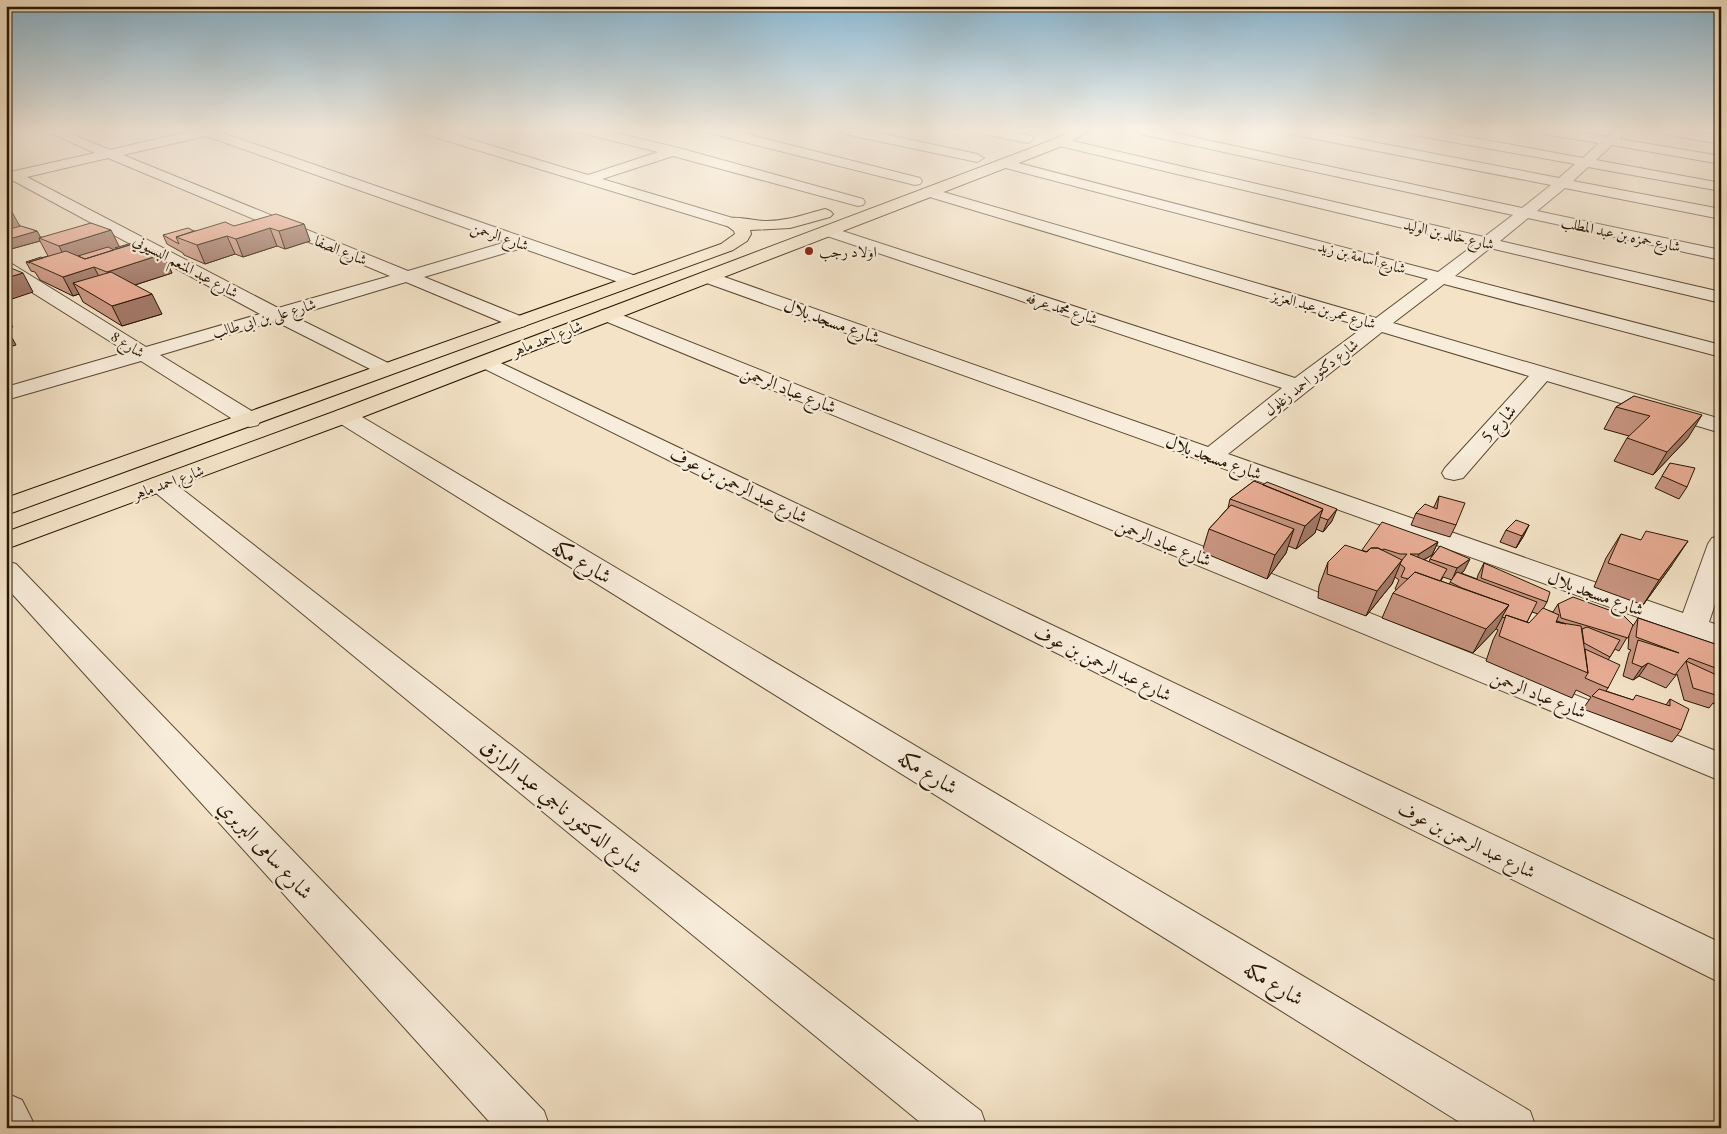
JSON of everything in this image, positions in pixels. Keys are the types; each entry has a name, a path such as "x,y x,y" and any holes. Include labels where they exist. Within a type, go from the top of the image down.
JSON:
{"main road":[{"name":"شارع احمد ماهر","path":"891,190 923,183"},
{"name":"شارع احمد ماهر","path":"6,542 344,416 827,231 923,183"},
{"path":"730,222 760,226 795,224 874,196"},
{"name":"شارع احمد ماهر","path":"6,507 250,420 630,280 727,247 741,238 743,234 742,229 730,222"},
{"path":"727,247 756,258"}],"street":[{"name":"شارع عبد المنعم البسيوني","path":"23,183 385,369"},
{"name":"شارع الصفا","path":"180,183 518,322"},
{"name":"شارع الرحمن","path":"351,183 630,280"},
{"path":"601,183 730,222"},
{"path":"788,183 858,202"},
{"name":"شارع عمر بن عبد العزيز","path":"923,183 1378,325 1721,426"},
{"name":"شارع أسامة بن زيد","path":"1080,183 1721,351"},
{"name":"شارع خالد بن الوليد","path":"1233,183 1721,298"},
{"name":"شارع حمزه بن عبد المطلب","path":"1388,183 1721,256"},
{"path":"1562,183 1721,214"},
{"name":"شارع دكتور احمد زغلول","path":"1211,456 1298,386 1562,183"},
{"path":"1699,183 1721,187"},
{"name":"شارع محمد عرفه","path":"827,231 1298,386"},
{"name":"شارع على بن ابى طالب","path":"6,394 521,243"},
{"name":"شارع 8","path":"6,268 250,420"},
{"name":"شارع مسجد بلال","path":"707,276 1721,637"},
{"name":"شارع عباد الرحمن","path":"607,315 1721,768"},
{"name":"شارع عبد الرحمن بن عوف","path":"486,362 1721,964"},
{"name":"شارع 5","path":"1454,472 1542,373"},
{"name":"شارع مكه","path":"344,416 1513,1128"},
{"name":"شارع الدكتور ناجي عبد الرازق","path":"160,484 964,1128"},
{"path":"1693,627 1721,544"},
{"name":"شارع سامى البربري","path":"6,570 527,1128"},
{"path":"6,1116 13,1128"}],"building":[{"path":"276,214 304,224 279,231 270,228 236,239 227,236 197,245 176,237 225,222 234,226"},
{"path":"91,223 111,230 59,246 39,238"},
{"path":"21,226 37,231 6,240 6,230"},
{"path":"188,228 194,231 176,237 179,244 163,235"},
{"path":"132,243 117,249 115,248"},
{"path":"135,243 163,254 107,272 94,267 63,277 29,262 66,251 85,259"},
{"path":"108,247 114,250 85,259 78,256"},
{"path":"43,258 30,263 26,262"},
{"path":"6,266 23,273 6,278"},
{"path":"111,272 152,294 112,306 73,283"},
{"path":"1634,396 1702,415 1667,452 1627,438 1650,416 1616,407"},
{"path":"1670,463 1695,468 1687,487 1662,476"},
{"path":"1254,481 1323,509 1305,526 1230,499"},
{"path":"1267,482 1337,509 1328,520 1320,517 1323,509 1263,485"},
{"path":"1439,496 1465,503 1456,525 1416,513 1425,504 1437,509"},
{"path":"1231,505 1294,529 1275,555 1209,529"},
{"path":"1516,520 1529,525 1522,536 1506,530"},
{"path":"1382,522 1438,542 1419,554 1410,554 1447,569 1440,581 1415,572 1408,579 1401,577 1405,568 1400,564 1407,554 1378,548 1371,548 1367,552 1362,550"},
{"path":"1646,531 1688,541 1659,580 1608,563 1621,534 1641,540"},
{"path":"1345,545 1366,552 1371,548 1378,548 1402,560 1377,591 1327,574 1328,562"},
{"path":"1440,546 1470,559 1457,568 1430,559"},
{"path":"1484,563 1550,592 1547,602 1481,578"},
{"path":"1415,572 1509,605 1486,629 1393,593"},
{"path":"1457,572 1537,602 1527,622 1506,615 1505,618 1502,617 1509,605 1450,582"},
{"path":"1573,597 1623,615 1633,625 1628,638 1561,618 1558,604"},
{"path":"1543,608 1559,615 1556,622 1581,626 1588,673 1499,636 1506,615 1529,623"},
{"path":"1638,618 1721,646 1721,670 1689,658 1675,675 1648,663 1642,667 1632,663 1638,640 1679,653 1636,637"},
{"path":"1587,627 1620,640 1610,657 1584,643 1582,629"},
{"path":"1585,649 1620,665 1608,688 1585,678 1588,673"},
{"path":"1686,661 1721,677 1719,696 1693,688"},
{"path":"1599,689 1633,700 1636,695 1670,706 1670,699 1689,709 1681,730 1592,696"}],"place":[{"name":"اولاد رجب","path":"809,251"}]}
